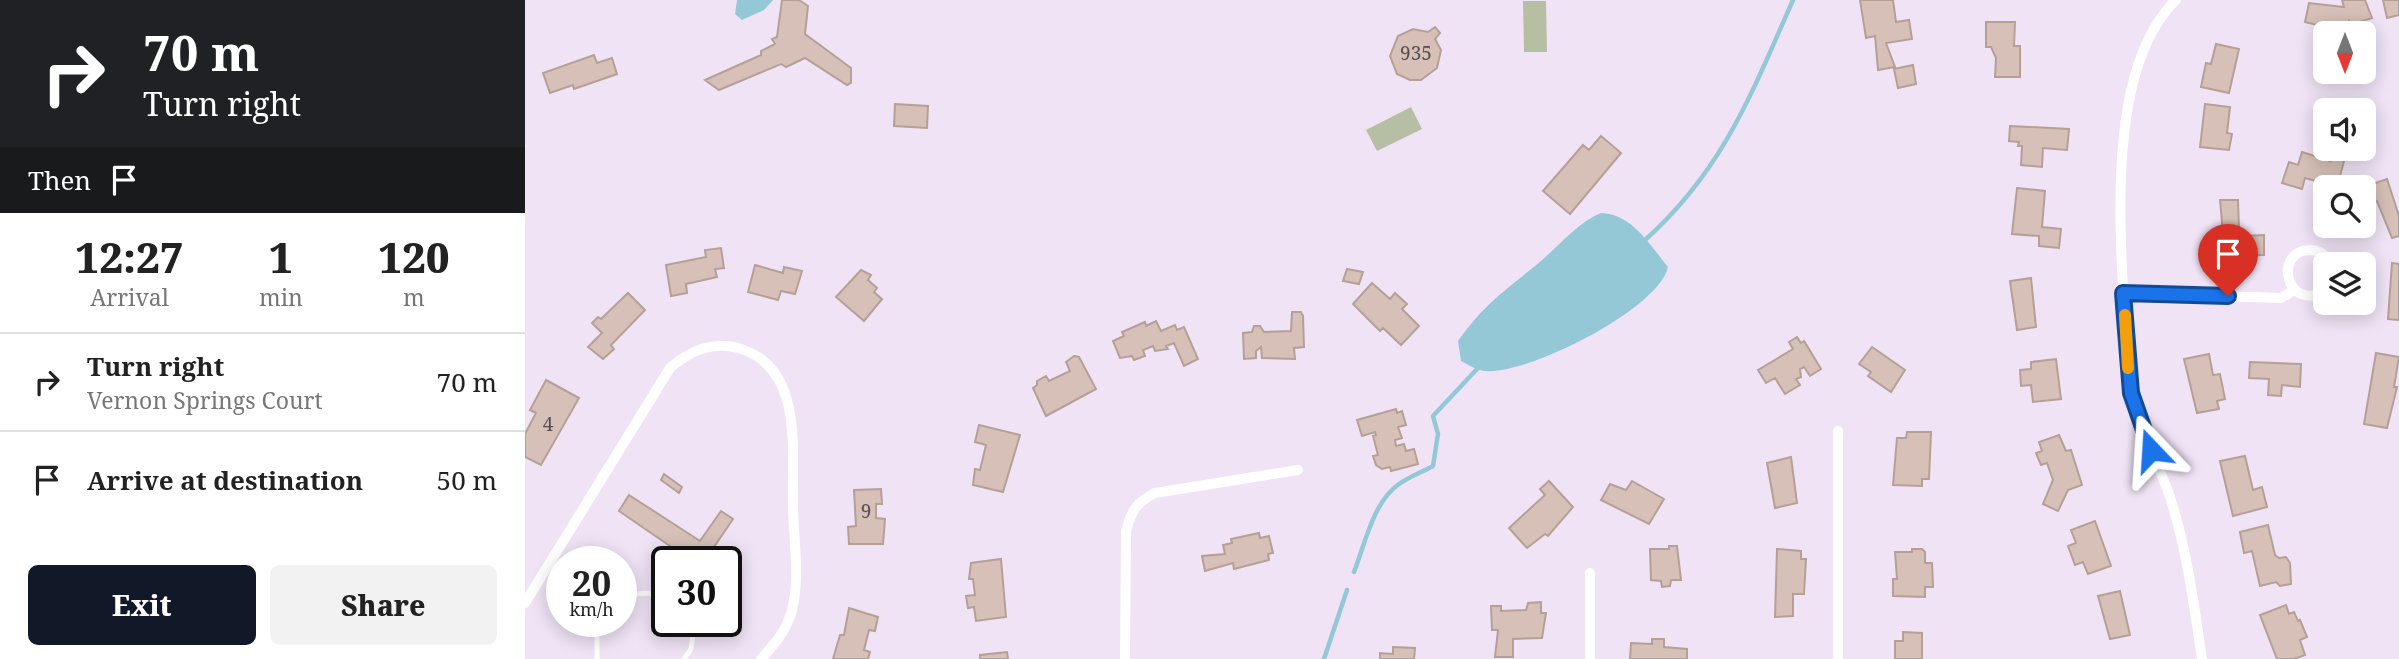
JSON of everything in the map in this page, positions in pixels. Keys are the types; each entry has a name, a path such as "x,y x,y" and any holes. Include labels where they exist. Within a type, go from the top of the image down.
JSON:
{"street":[{"path":"2176,0 2147,43 2127,121 2119,202 2131,393 2185,548 2203,659"},
{"path":"2313,252 2300,252 2290,262 2288,270 2295,290 2309,296 2313,295"},
{"path":"2123,293 2281,298 2295,290"},
{"path":"525,603 670,368 696,350 728,345 750,351 764,360 777,373 790,406 795,588 787,625 761,659"},
{"path":"1838,432 1838,659"},
{"path":"1125,659 1126,531 1131,513 1141,501 1155,494 1298,470"},
{"path":"1590,573 1590,659"}],"lane":[{"path":"597,637 597,659"},
{"path":"684,659 691,649 693,637"}],"green space":[{"path":"1523,1 1546,1 1547,52 1524,52"},
{"path":"1411,107 1422,129 1377,151 1366,130"}],"water":[{"path":"737,0 773,0 764,10 742,20 735,14"},
{"path":"1601,213 1622,219 1631,225 1668,267 1659,284 1642,302 1589,336 1530,362 1486,371 1461,361 1458,341 1477,317 1576,228"}],"building":[{"path":"782,0 799,0 808,6 805,34 851,68 851,83 847,85 805,58 786,67 781,64 719,90 705,80 761,55 761,51 775,44 772,39 777,37"},
{"path":"1860,0 1893,0 1896,22 1909,20 1912,39 1886,43 1895,67 1878,70 1875,36 1866,38"},
{"path":"2342,0 2365,0 2372,18 2362,21 2313,21 2313,24 2305,22 2309,3 2344,7"},
{"path":"2383,0 2399,0 2399,15 2387,18"},
{"path":"1986,22 2015,22 2014,46 2020,46 2020,77 1995,77 1996,58 1991,47 1986,47"},
{"path":"1435,27 1440,33 1435,39 1441,50 1437,68 1421,80 1410,80 1397,74 1390,56 1398,36 1413,29 1428,32"},
{"path":"2216,44 2239,49 2229,93 2201,87 2206,63 2211,64"},
{"path":"594,55 597,63 612,58 617,74 574,89 573,85 550,93 543,73"},
{"path":"1913,65 1916,84 1898,88 1894,69"},
{"path":"895,104 928,106 927,128 894,126"},
{"path":"2205,104 2230,107 2227,133 2232,134 2229,150 2200,147"},
{"path":"2010,126 2069,129 2067,150 2043,148 2042,167 2021,165 2022,146 2018,146 2019,142 2009,141"},
{"path":"1601,136 1621,153 1570,214 1543,191 1583,145 1589,150"},
{"path":"2302,152 2313,155 2313,161 2344,161 2340,175 2313,175 2313,180 2305,178 2302,189 2282,183 2289,162 2298,165"},
{"path":"2387,179 2399,216 2399,236 2392,238 2376,201 2376,183"},
{"path":"2017,188 2045,191 2042,227 2061,229 2059,248 2039,246 2039,236 2012,234"},
{"path":"2220,200 2238,200 2239,230 2243,231 2243,236 2264,235 2264,255 2225,256"},
{"path":"721,248 724,268 715,269 717,277 686,284 687,293 671,296 666,265 706,257 705,250"},
{"path":"2392,263 2399,264 2399,320 2388,319"},
{"path":"755,265 783,273 784,267 802,271 795,294 781,291 778,300 748,292"},
{"path":"1347,269 1363,272 1359,284 1343,281"},
{"path":"861,270 871,275 868,280 877,288 874,292 882,299 864,321 836,297"},
{"path":"2031,278 2036,327 2017,330 2010,281"},
{"path":"1372,283 1390,299 1395,293 1407,304 1402,309 1419,326 1401,345 1383,328 1380,331 1353,304"},
{"path":"628,293 645,310 611,345 614,349 603,359 588,347 602,333 592,323 598,317 601,319"},
{"path":"1292,312 1301,312 1303,316 1304,347 1294,348 1295,359 1262,358 1261,347 1256,351 1256,358 1244,359 1243,333 1252,332 1254,326 1260,326 1264,332 1291,331"},
{"path":"1156,321 1161,331 1175,325 1177,330 1184,327 1198,359 1184,366 1174,343 1166,346 1168,349 1155,351 1153,346 1143,350 1145,356 1134,360 1132,356 1120,358 1113,341 1124,336 1122,332 1145,322 1146,326"},
{"path":"1797,337 1801,343 1804,341 1821,369 1810,376 1804,367 1800,369 1801,377 1796,379 1800,385 1785,394 1775,378 1766,383 1758,370 1793,349 1789,342"},
{"path":"1872,347 1905,370 1891,392 1868,376 1871,372 1859,364"},
{"path":"2376,353 2399,357 2394,387 2397,387 2387,428 2364,424"},
{"path":"2209,354 2213,375 2220,374 2225,399 2217,401 2219,409 2197,413 2184,359"},
{"path":"1074,356 1079,357 1096,389 1046,416 1033,388 1037,381 1046,376 1049,381 1070,371 1066,362"},
{"path":"2056,359 2061,399 2033,402 2031,385 2021,386 2020,370 2031,369 2031,362"},
{"path":"2250,362 2301,364 2300,387 2282,385 2281,396 2268,395 2269,379 2249,378"},
{"path":"546,380 579,398 541,465 525,457 525,434 536,413 530,410"},
{"path":"1396,409 1397,413 1402,411 1406,425 1398,427 1402,438 1395,440 1396,446 1404,444 1406,451 1414,449 1418,464 1391,471 1390,467 1382,469 1376,465 1373,456 1378,455 1373,436 1376,435 1375,432 1362,436 1357,420"},
{"path":"979,425 1020,435 1003,492 973,485 975,469 980,470 986,445 975,442"},
{"path":"1907,432 1931,432 1929,479 1922,479 1922,486 1893,485 1897,438 1906,438"},
{"path":"2059,435 2066,451 2071,450 2082,485 2068,490 2058,511 2043,504 2053,480 2047,463 2041,465 2036,453 2042,451 2039,442"},
{"path":"2245,456 2253,490 2262,487 2267,507 2233,516 2220,461"},
{"path":"1791,457 1797,503 1775,508 1767,463"},
{"path":"664,474 682,487 679,493 661,480"},
{"path":"1549,481 1573,507 1548,536 1545,534 1527,548 1509,528 1545,495 1540,489"},
{"path":"1632,481 1664,499 1649,524 1601,500 1610,484 1626,490"},
{"path":"881,489 882,504 876,504 876,518 885,519 883,544 849,544 848,527 856,526 854,490"},
{"path":"629,495 700,541 721,511 733,519 715,546 670,546 619,511"},
{"path":"2095,521 2111,566 2088,574 2083,562 2075,565 2068,546 2076,543 2071,530"},
{"path":"2268,525 2275,555 2279,558 2286,557 2290,563 2291,584 2280,586 2276,582 2260,586 2252,551 2244,553 2240,532"},
{"path":"1259,533 1260,538 1269,536 1273,553 1268,554 1269,560 1234,569 1233,563 1205,571 1202,556 1225,554 1223,545 1232,543 1231,539"},
{"path":"1669,546 1677,546 1681,580 1671,580 1670,586 1662,587 1661,581 1651,580 1650,549 1669,549"},
{"path":"1777,549 1801,551 1801,559 1806,559 1804,594 1793,594 1793,616 1775,617"},
{"path":"1912,549 1922,549 1925,552 1925,563 1932,563 1933,587 1925,587 1925,597 1893,596 1893,579 1897,579 1895,552 1912,552"},
{"path":"1001,559 1006,617 976,621 974,607 968,608 966,596 975,595 973,579 969,579 971,563"},
{"path":"2120,591 2130,635 2110,639 2098,596"},
{"path":"1541,602 1541,613 1546,613 1542,638 1513,639 1513,657 1495,657 1498,630 1492,630 1491,606 1501,606 1501,611 1526,610 1528,603"},
{"path":"2286,605 2289,614 2294,612 2298,621 2300,620 2307,637 2300,640 2305,655 2294,659 2277,659 2260,615"},
{"path":"849,608 878,617 875,631 869,630 864,650 870,652 868,659 833,659 840,635 844,635"},
{"path":"1903,632 1922,633 1922,659 1895,659 1895,641 1903,641"},
{"path":"1652,639 1664,639 1664,647 1687,649 1687,659 1630,659 1631,643 1652,644"},
{"path":"1393,647 1415,648 1414,659 1380,659 1380,653 1393,654"},
{"path":"1007,652 1008,659 980,659 980,655"}],"waterway":[{"path":"1645,240 1695,186 1733,129 1793,0"},
{"path":"1354,572 1371,524 1383,501 1399,484 1433,466 1438,434 1433,416 1477,369"},
{"path":"1324,659 1347,590"}],"slow traffic":[{"path":"2125,315 2128,368"}],"route":[{"path":"2151,450 2131,393 2123,293 2228,296"}]}
